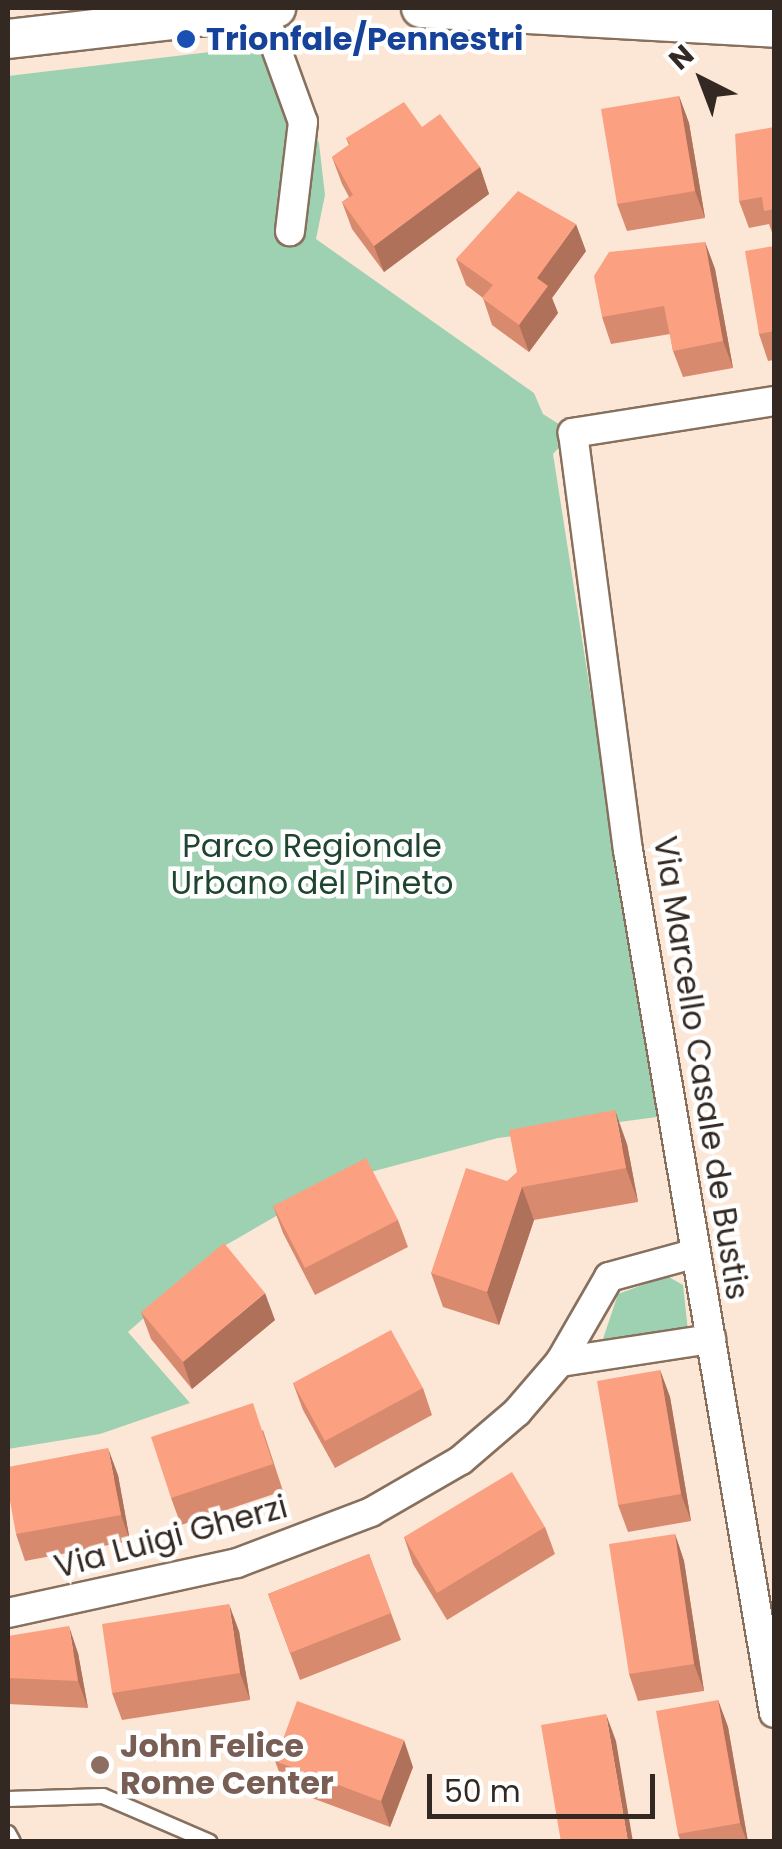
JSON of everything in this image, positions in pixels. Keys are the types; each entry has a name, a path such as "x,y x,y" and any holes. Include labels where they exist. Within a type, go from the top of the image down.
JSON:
{"main road":[{"path":"8,39 269,8"},
{"path":"421,8 774,28"}],"street":[{"path":"269,8 303,122 290,231"},
{"name":"Via Marcello Casale de Bustis","path":"774,402 574,433 693,1254 712,1339 774,1713"},
{"name":"Via Luigi Gherzi","path":"8,1613 237,1563 371,1512 461,1460 560,1362 609,1277 693,1254"},
{"path":"560,1362 712,1339"}],"lane":[{"path":"8,1800 104,1796 210,1842"},
{"path":"8,1833 12,1842"}],"green space":[{"name":"Parco Regionale Urbano del Pineto","path":"276,44 319,143 325,195 316,239 534,393 543,414 573,433 553,454 657,1117 498,1138 337,1181 226,1245 128,1332 190,1403 100,1434 8,1449 8,76"},
{"path":"667,1276 683,1285 688,1331 602,1342 618,1294"}],"building":[{"path":"679,96 695,191 617,204 601,109"},
{"path":"404,102 422,127 440,114 480,167 374,246 342,202 353,195 332,157 350,144 346,138"},
{"path":"774,127 774,209 764,211 762,197 739,201 735,134"},
{"path":"518,191 576,224 537,278 548,286 519,325 482,298 493,285 456,259"},
{"path":"705,242 723,341 673,351 664,306 602,317 594,276 609,252"},
{"path":"774,246 774,331 759,334 745,251"},
{"path":"615,1110 626,1168 522,1187 487,1292 431,1273 466,1168 507,1181 517,1172 509,1130"},
{"path":"366,1158 398,1220 305,1268 273,1206"},
{"path":"224,1243 265,1293 183,1362 141,1312"},
{"path":"391,1330 423,1388 325,1441 293,1383"},
{"path":"660,1370 681,1494 618,1505 597,1381"},
{"path":"253,1403 273,1464 171,1498 151,1437"},
{"path":"108,1448 121,1515 16,1534 8,1467"},
{"path":"512,1472 545,1527 437,1593 404,1537"},
{"path":"675,1534 694,1664 629,1674 609,1544"},
{"path":"369,1554 391,1613 290,1653 268,1594"},
{"path":"229,1604 240,1673 112,1693 102,1624"},
{"path":"69,1626 78,1681 8,1678 8,1636"},
{"path":"718,1700 740,1823 678,1834 656,1711"},
{"path":"297,1701 404,1740 381,1801 275,1761"},
{"path":"606,1714 628,1842 561,1842 541,1725"}],"place":[{"name":"Trionfale/Pennestri","path":"186,39"},
{"name":"John Felice Rome Center","path":"100,1765"}]}
